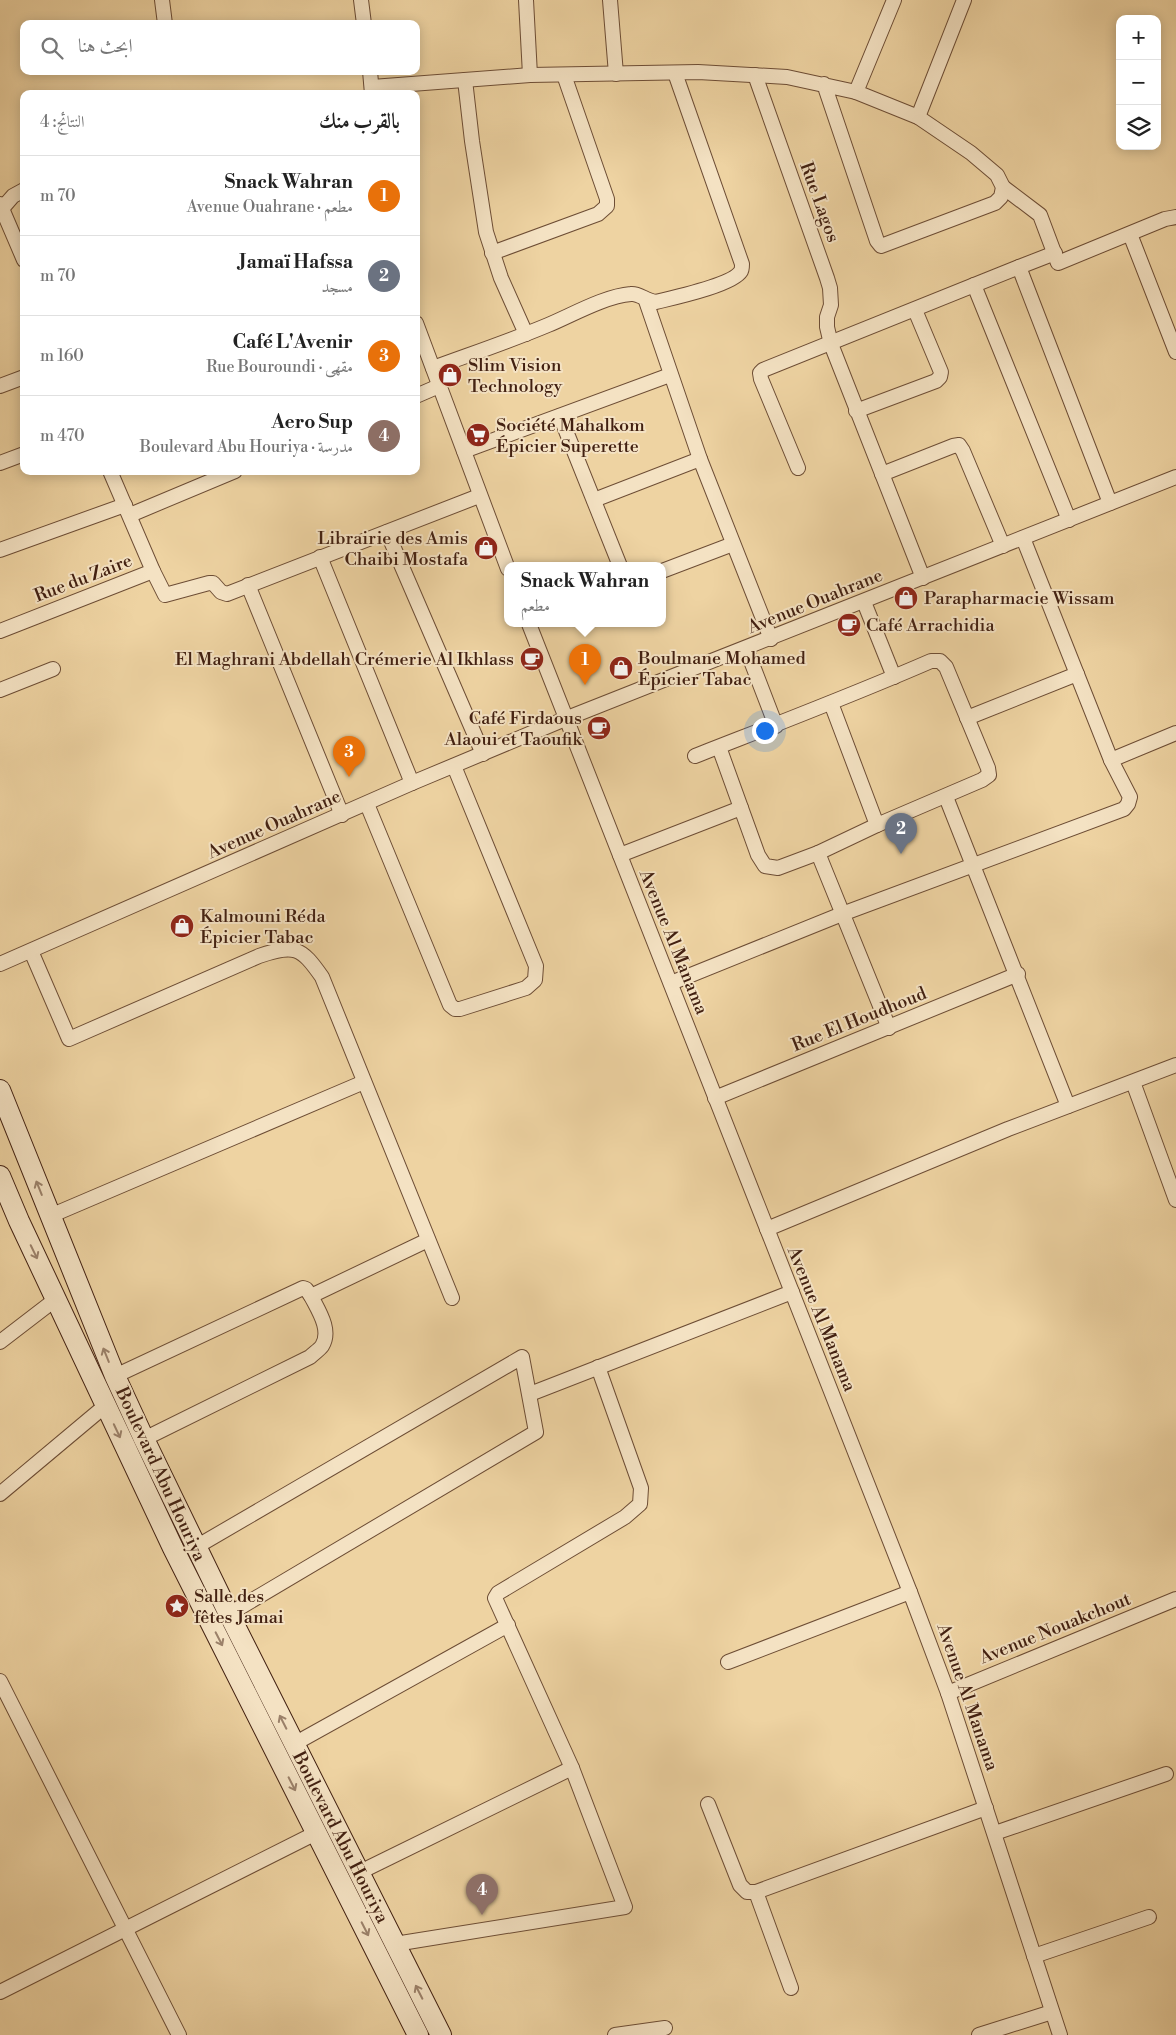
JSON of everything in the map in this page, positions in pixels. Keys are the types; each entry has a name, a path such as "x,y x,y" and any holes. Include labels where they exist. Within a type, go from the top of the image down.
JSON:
{"main road":[{"name":"Boulevard Abu Houriya","path":"0,1090 115,1376 144,1439 228,1614 441,2035"},
{"name":"Boulevard Abu Houriya","path":"0,1176 105,1406 173,1548 418,2035"}],"street":[{"path":"162,0 165,20"},
{"path":"361,0 364,20"},
{"path":"526,0 530,75"},
{"path":"610,0 616,74"},
{"path":"856,92 894,0"},
{"path":"918,117 964,0"},
{"path":"370,75 372,90 530,75 698,72 787,77 856,92 918,117 971,153 997,176 1003,187 1040,214 1058,263 1176,217"},
{"path":"646,301 656,302 724,283 741,271 742,264 675,73"},
{"path":"492,253 598,214 607,206 605,194 564,75"},
{"name":"Rue Lagos","path":"755,76 830,288 830,305 827,317 830,344 923,578"},
{"path":"465,80 481,204 492,253 526,334"},
{"path":"824,84 877,242 881,246 995,202 1001,197 1003,187"},
{"path":"20,192 13,196 1,208 20,251"},
{"path":"1130,234 1176,352"},
{"path":"798,468 760,373 763,370 1055,253"},
{"path":"1019,268 1110,503"},
{"path":"974,285 1069,520"},
{"path":"433,368 526,334 609,300 633,293 640,296 646,301 700,458 770,639"},
{"path":"856,410 936,381 940,376 941,372 914,310"},
{"path":"420,334 505,562"},
{"path":"464,451 670,375"},
{"path":"0,384 20,378"},
{"path":"420,394 439,386"},
{"path":"560,416 618,562"},
{"path":"882,474 959,445 1003,546"},
{"path":"0,463 20,456"},
{"path":"594,500 700,458"},
{"path":"112,475 153,571 165,594 209,583 214,583 224,593 479,496"},
{"path":"0,550 127,510 224,475"},
{"name":"Avenue Ouahrane","path":"0,964 412,783 565,719 1176,477"},
{"path":"387,532 483,754"},
{"path":"671,983 842,914 1124,809 1128,804 1130,798 1111,760 1024,538"},
{"path":"666,569 733,544"},
{"path":"320,558 412,783"},
{"name":"Rue du Zaire","path":"0,631 153,571"},
{"path":"248,585 342,815"},
{"path":"864,602 894,677"},
{"name":"Avenue Al Manama","path":"530,627 910,1592 948,1693 1060,2035"},
{"path":"746,648 776,726"},
{"path":"695,756 719,747 776,726 930,661 940,661 946,667 988,768 989,775 946,797 876,825 818,853 778,868 765,866 758,855 719,747"},
{"path":"0,690 53,669"},
{"path":"967,718 1077,674"},
{"path":"831,703 876,825"},
{"path":"1111,760 1176,733"},
{"path":"367,804 450,1005 455,1009 460,1009 526,988 535,980 536,966 454,766"},
{"path":"946,797 1018,974 1068,1106"},
{"path":"620,855 741,808"},
{"path":"818,853 889,1028"},
{"path":"31,951 69,1039 276,950 291,949 307,956 322,977 452,1298"},
{"name":"Rue El Houdhoud","path":"715,1098 1018,974"},
{"path":"766,1229 1068,1106 1176,1065"},
{"path":"50,1216 364,1082"},
{"path":"1133,1082 1176,1200"},
{"path":"310,1296 428,1240"},
{"path":"115,1376 303,1288 306,1288 324,1323 326,1336 322,1346 310,1356 144,1439"},
{"path":"530,1394 792,1292"},
{"path":"0,1342 56,1298"},
{"path":"196,1547 522,1357 536,1432 228,1614"},
{"path":"395,1944 625,1907 572,1768 496,1602 496,1595 498,1593 626,1518 640,1504 641,1488 598,1367"},
{"path":"0,1494 105,1406"},
{"path":"728,1662 910,1592"},
{"name":"Avenue Nouakchout","path":"948,1693 1176,1599"},
{"path":"294,1744 508,1625"},
{"path":"0,1681 179,2035"},
{"path":"360,1872 572,1768"},
{"path":"995,1833 1166,1774"},
{"path":"708,1804 740,1885 747,1892 756,1892 986,1808"},
{"path":"0,1992 316,1833"},
{"path":"756,1892 791,1988"},
{"path":"1034,1956 1149,1917"},
{"path":"979,2035 1052,2012"},
{"path":"615,2035 665,2028"}],"place":[{"name":"Slim Vision Technology","path":"450,375"},
{"name":"Société Mahalkom Épicier Superette","path":"478,435"},
{"name":"Librairie des Amis Chaibi Mostafa","path":"486,548"},
{"name":"Parapharmacie Wissam","path":"906,598"},
{"name":"Café Arrachidia","path":"849,625"},
{"name":"El Maghrani Abdellah Crémerie Al Ikhlass","path":"532,659"},
{"name":"Boulmane Mohamed Épicier Tabac","path":"621,668"},
{"name":"Snack Wahran","path":"585,685"},
{"name":"Café Firdaous Alaoui et Taoufik","path":"599,728"},
{"name":"Café L'Avenir","path":"349,777"},
{"name":"Jamaï Hafssa","path":"901,854"},
{"name":"Kalmouni Réda Épicier Tabac","path":"182,926"},
{"name":"Salle des fêtes Jamai","path":"177,1606"},
{"name":"Aero Sup","path":"482,1915"}]}
